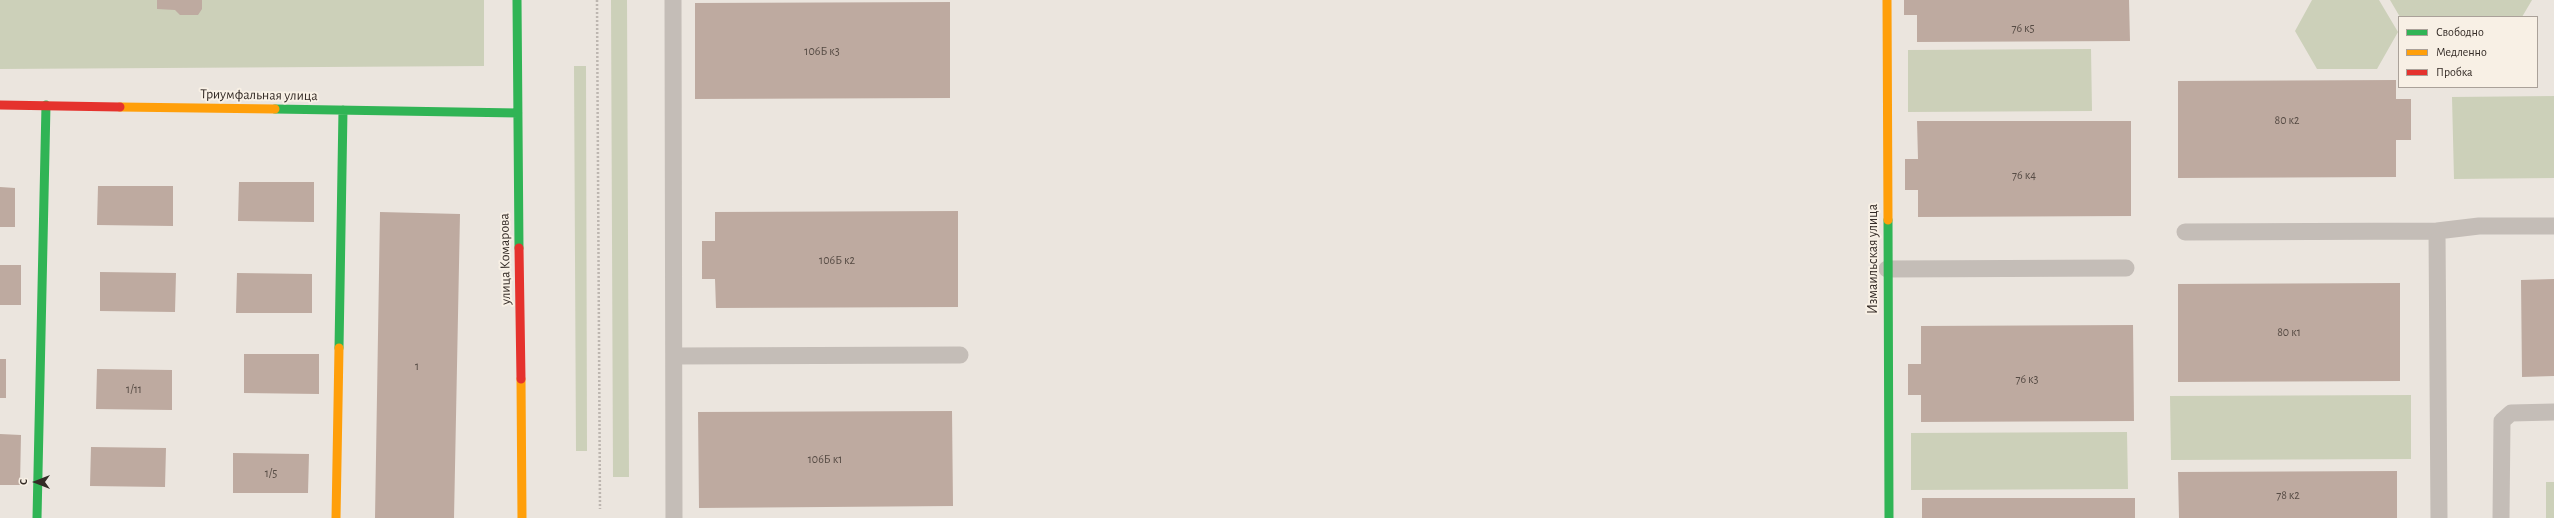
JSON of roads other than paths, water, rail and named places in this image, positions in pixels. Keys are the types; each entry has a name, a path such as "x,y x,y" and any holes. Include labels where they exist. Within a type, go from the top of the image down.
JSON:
{"street":[{"name":"улица Комарова","path":"517,0 522,518"},
{"name":"Измаильская улица","path":"1886,0 1889,518"},
{"name":"Триумфальная улица","path":"0,105 518,113"},
{"path":"37,518 46,105"},
{"path":"336,518 343,110"}],"lane":[{"path":"673,0 674,518"},
{"path":"2185,232 2437,231 2479,226 2554,226"},
{"path":"2437,231 2439,518"},
{"path":"1887,269 2126,268"},
{"path":"674,356 960,355"},
{"path":"2501,518 2502,421 2511,413 2554,412"}]}
